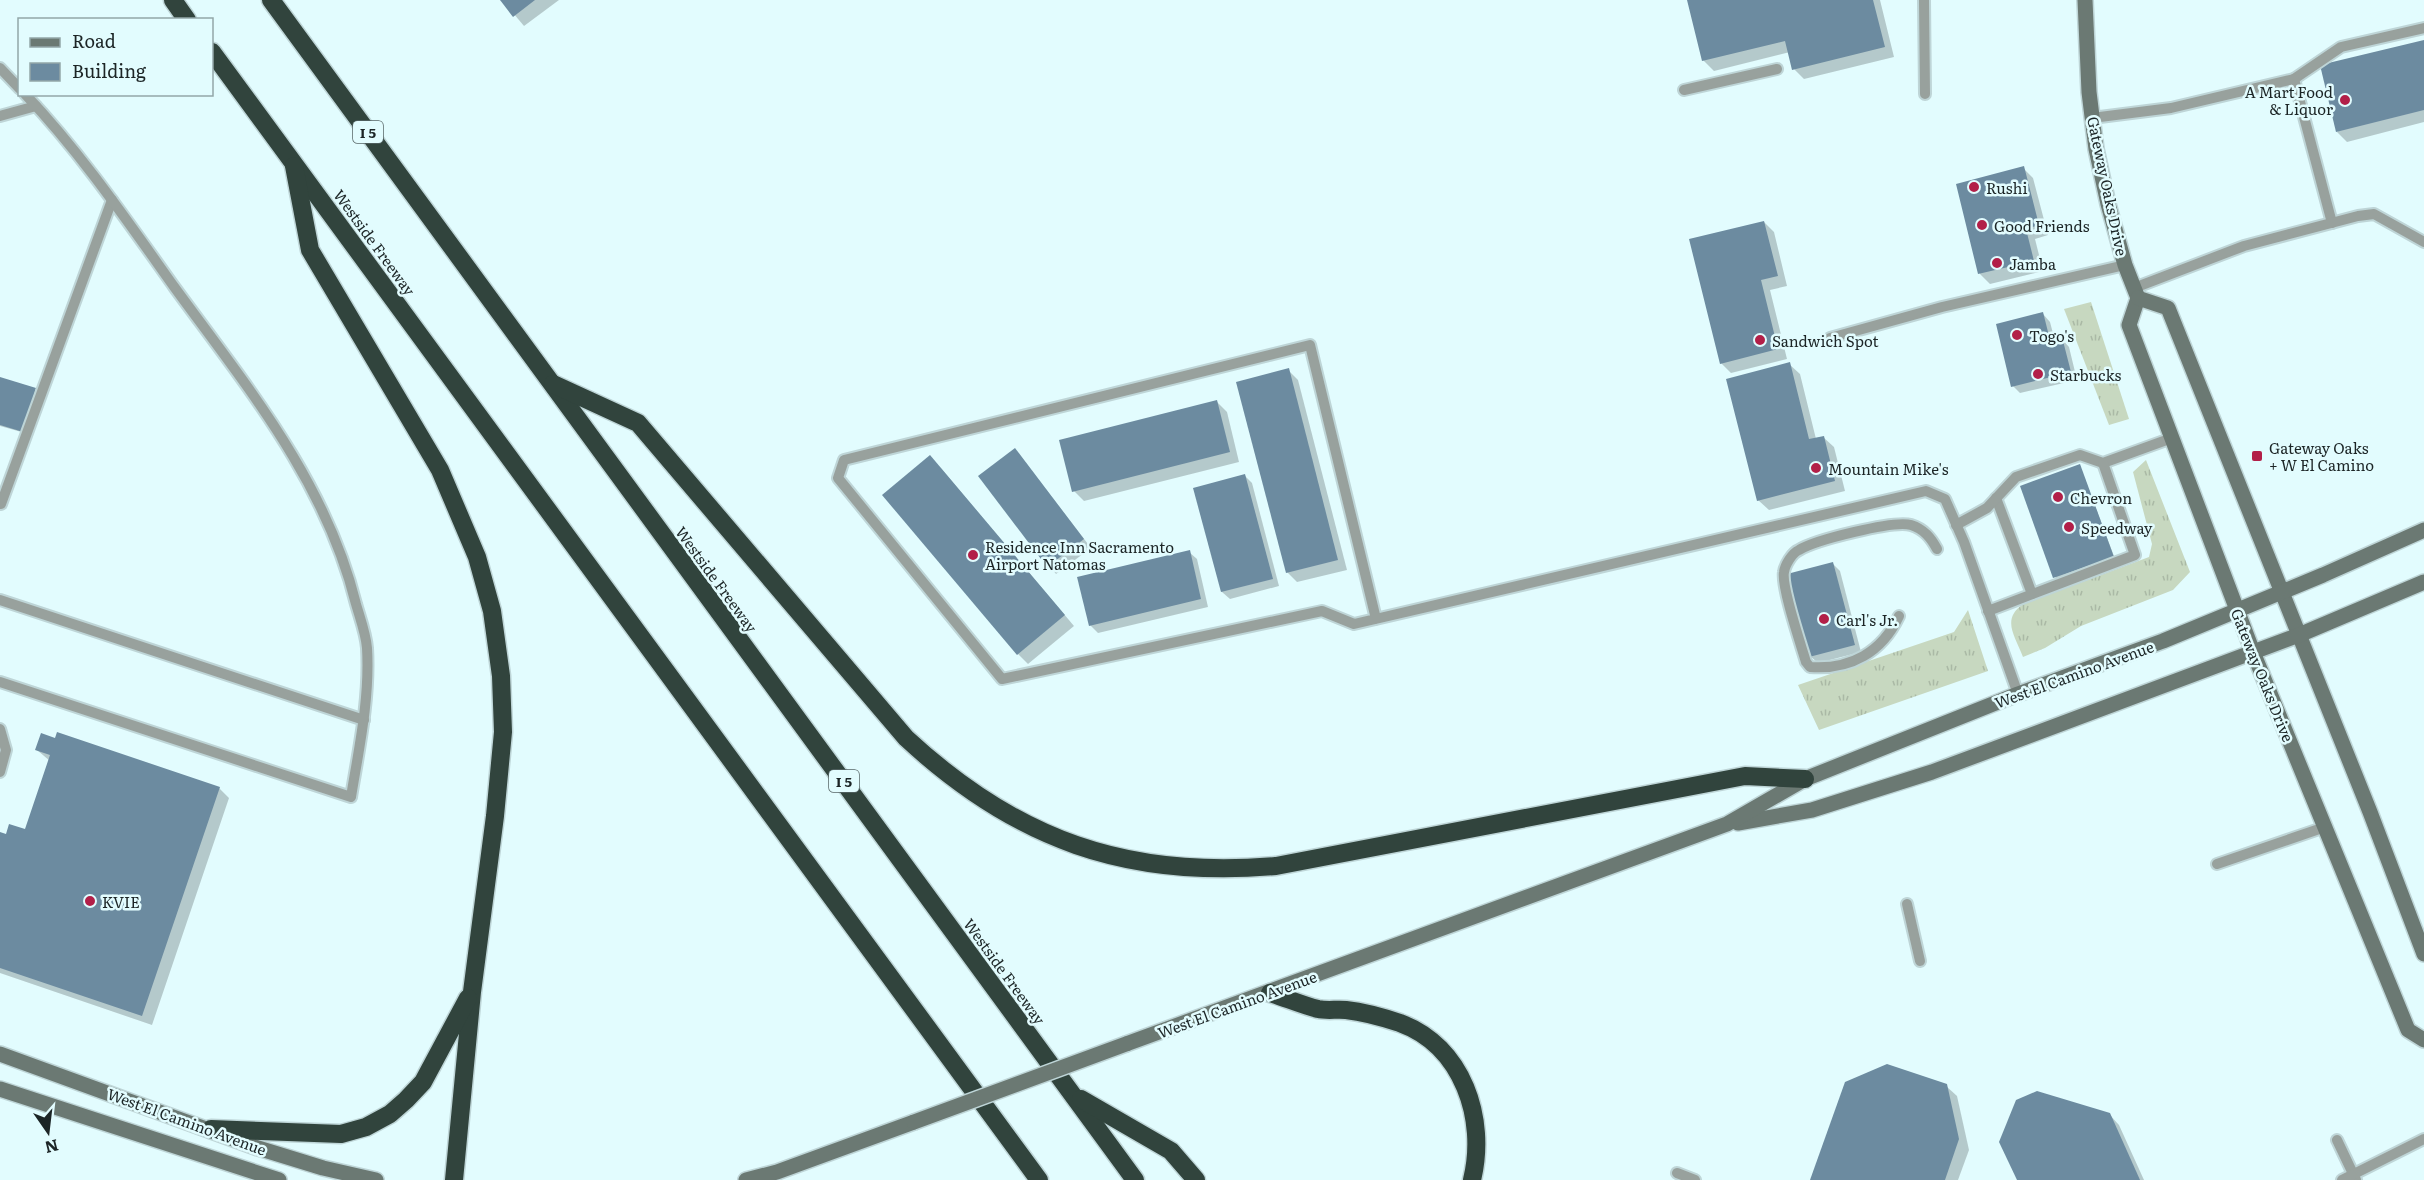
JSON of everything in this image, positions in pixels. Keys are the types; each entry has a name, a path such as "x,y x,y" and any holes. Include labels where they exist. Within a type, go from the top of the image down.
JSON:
{"highway":[{"path":"173,0 186,18"},
{"name":"Westside Freeway","path":"271,0 1135,1180"},
{"name":"Westside Freeway","path":"213,53 1039,1180"},
{"path":"293,161 310,250 440,470 477,557 492,611 501,676 503,732 495,816 472,992 454,1180"},
{"path":"551,383 638,423 906,738 941,770 978,797 1018,821 1085,849 1135,862 1185,868 1235,869 1276,866 1744,776 1805,779"},
{"path":"211,1129 341,1134 366,1127 390,1114 406,1101 423,1082 472,992"},
{"path":"1270,993 1320,1009 1360,1012 1403,1024 1425,1037 1441,1051 1457,1072 1469,1095 1476,1121 1478,1147 1472,1180"},
{"path":"1075,1096 1171,1151 1196,1180"}],"main road":[{"name":"Gateway Oaks Drive","path":"2085,0 2085,35 2092,118 2108,204 2125,265 2136,293 2129,325 2253,652 2408,1030 2424,1040"},
{"path":"2136,293 2168,308 2370,812 2424,954"},
{"name":"West El Camino Avenue","path":"1727,825 1805,779 2018,694 2163,641 2424,530"},
{"name":"West El Camino Avenue","path":"747,1180 777,1172 1727,825 1812,810 1932,772 2299,635 2424,582"},
{"name":"West El Camino Avenue","path":"0,1054 258,1148 323,1168 376,1180"},
{"name":"West El Camino Avenue","path":"0,1089 279,1180"}],"lane":[{"path":"1924,0 1925,94"},
{"path":"2092,118 2171,108 2294,79 2341,47 2424,28"},
{"path":"0,68 18,87"},
{"path":"1684,90 1777,69"},
{"path":"2294,79 2332,223"},
{"path":"0,682 351,797 364,720 367,647 349,573 329,522 311,485 265,412 112,200 27,96"},
{"path":"0,116 36,106"},
{"path":"0,503 112,200"},
{"path":"2136,293 2244,246 2358,216 2374,214 2424,242"},
{"path":"1830,338 1942,308 2125,265"},
{"path":"1376,619 1310,345 844,460 838,477 1002,679 1322,611 1354,624 1376,619 1926,491 1945,499 2018,694"},
{"path":"1956,525 1987,508 2016,477 2080,455 2103,463 2172,438"},
{"path":"1988,611 2135,555 2103,463"},
{"path":"1996,498 2032,594"},
{"path":"1899,616 1884,641 1869,655 1836,666 1810,667 1806,662 1789,603 1783,574 1787,564 1796,551 1813,543 1897,524 1912,526 1925,532 1938,549"},
{"path":"0,600 364,720"},
{"path":"0,729 6,750 0,772"},
{"path":"2217,864 2325,827"},
{"path":"1907,904 1920,961"},
{"path":"2342,1180 2354,1177 2424,1139"},
{"path":"2337,1140 2354,1177"},
{"path":"1677,1173 1695,1180"}],"green space":[{"path":"2091,302 2129,419 2109,425 2064,309"},
{"path":"2146,460 2190,572 2173,590 2081,626 2045,648 2023,657 2011,622 2016,610 2023,604 2149,557 2152,544 2133,472"},
{"path":"1968,610 1988,671 1819,730 1798,685 1954,632"}],"building":[{"path":"500,0 535,0 513,17"},
{"path":"1687,0 1873,0 1885,47 1792,70 1785,41 1702,61"},
{"path":"2424,40 2424,110 2336,132 2320,65"},
{"path":"2024,166 2039,225 2026,229 2034,261 1978,274 1956,184"},
{"path":"1764,221 1778,276 1761,280 1778,349 1720,364 1689,239"},
{"path":"2043,312 2050,340 2062,337 2071,372 2011,387 1996,324"},
{"path":"1790,362 1809,439 1824,436 1835,481 1757,501 1726,379"},
{"path":"1289,368 1338,560 1286,573 1236,382"},
{"path":"0,377 36,388 23,432 0,425"},
{"path":"1217,400 1230,452 1072,492 1059,440"},
{"name":"Residence Inn Sacramento Airport Natomas","path":"1015,448 1084,539 1047,567 978,476"},
{"name":"Residence Inn Sacramento Airport Natomas","path":"930,455 1065,615 1017,655 882,495"},
{"path":"2080,464 2114,557 2053,578 2020,486"},
{"name":"Residence Inn Sacramento Airport Natomas","path":"1245,474 1273,579 1221,592 1193,488"},
{"name":"Residence Inn Sacramento Airport Natomas","path":"1190,550 1201,599 1089,626 1077,577"},
{"path":"1833,562 1855,645 1809,657 1787,574"},
{"name":"KVIE","path":"57,732 220,787 142,1016 0,968 0,832 6,834 9,824 25,829 50,755 35,750 41,733 55,738"},
{"path":"1887,1064 1947,1084 1959,1139 1945,1180 1810,1180 1845,1082"},
{"path":"2037,1091 2110,1113 2140,1180 2017,1180 1999,1142 2016,1100"}],"place":[{"name":"A Mart Food & Liquor","path":"2345,100"},
{"name":"Rushi","path":"1974,187"},
{"name":"Good Friends","path":"1982,225"},
{"name":"Jamba","path":"1997,263"},
{"name":"Togo's","path":"2017,335"},
{"name":"Sandwich Spot","path":"1760,340"},
{"name":"Starbucks","path":"2038,374"},
{"name":"Gateway Oaks + W El Camino","path":"2257,456"},
{"name":"Mountain Mike's","path":"1816,468"},
{"name":"Chevron","path":"2058,497"},
{"name":"Speedway","path":"2069,527"},
{"name":"Residence Inn Sacramento Airport Natomas","path":"973,555"},
{"name":"Carl's Jr.","path":"1824,619"},
{"name":"KVIE","path":"90,901"}]}
